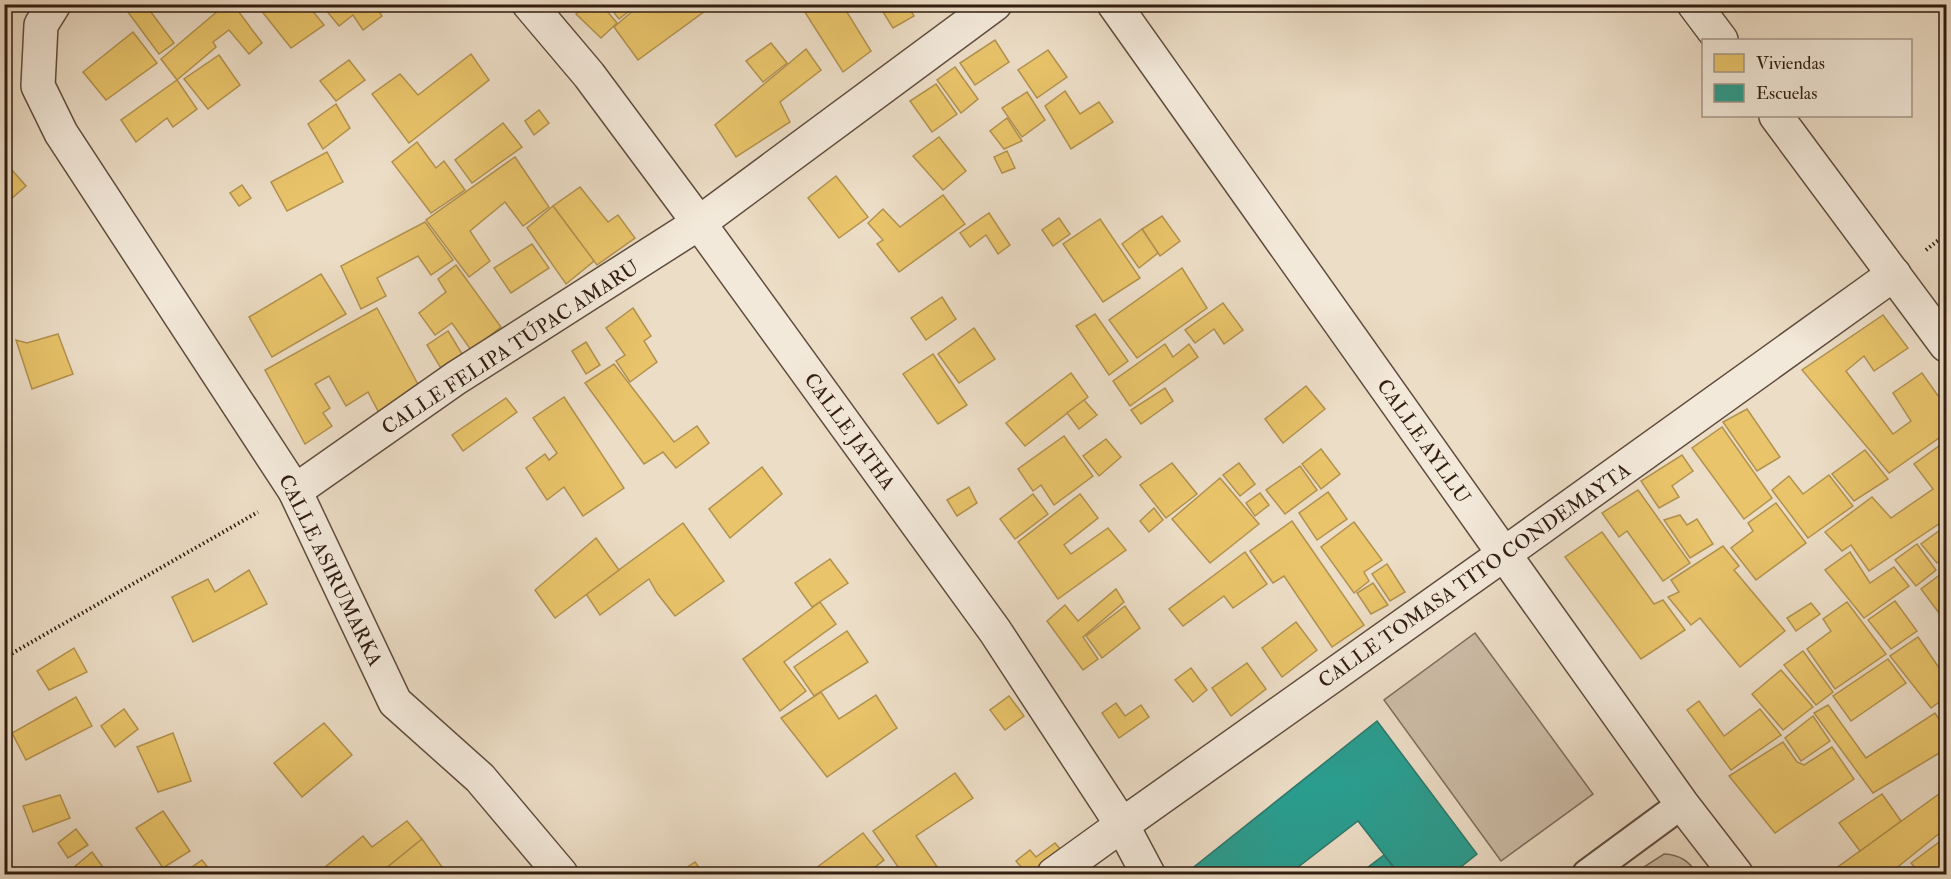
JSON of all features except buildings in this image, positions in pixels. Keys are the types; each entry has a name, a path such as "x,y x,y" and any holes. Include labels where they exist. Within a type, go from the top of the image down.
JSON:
{"street":[{"name":"CALLE ASIRUMARKA","path":"54,4 41,25 38,86 61,133 295,491 395,702 480,778 561,874"},
{"name":"CALLE JATHA","path":"530,4 589,75 699,223 995,631 1122,825 1148,874"},
{"name":"CALLE FELIPA TÚPAC AMARU","path":"295,491 456,378 699,223 995,4"},
{"name":"CALLE AYLLU","path":"1114,4 1682,804 1736,874"},
{"path":"1694,4 1720,39"},
{"path":"1777,117 1947,345"},
{"name":"CALLE TOMASA TITO CONDEMAYTA","path":"1054,874 1894,274"}],"lane":[{"path":"1587,874 1682,804"}],"path":[{"path":"4,658 295,491"}],"shaded area":[{"path":"1475,633 1593,794 1501,861 1384,700"},
{"path":"1664,854 1684,860 1698,874 1633,874"}]}
